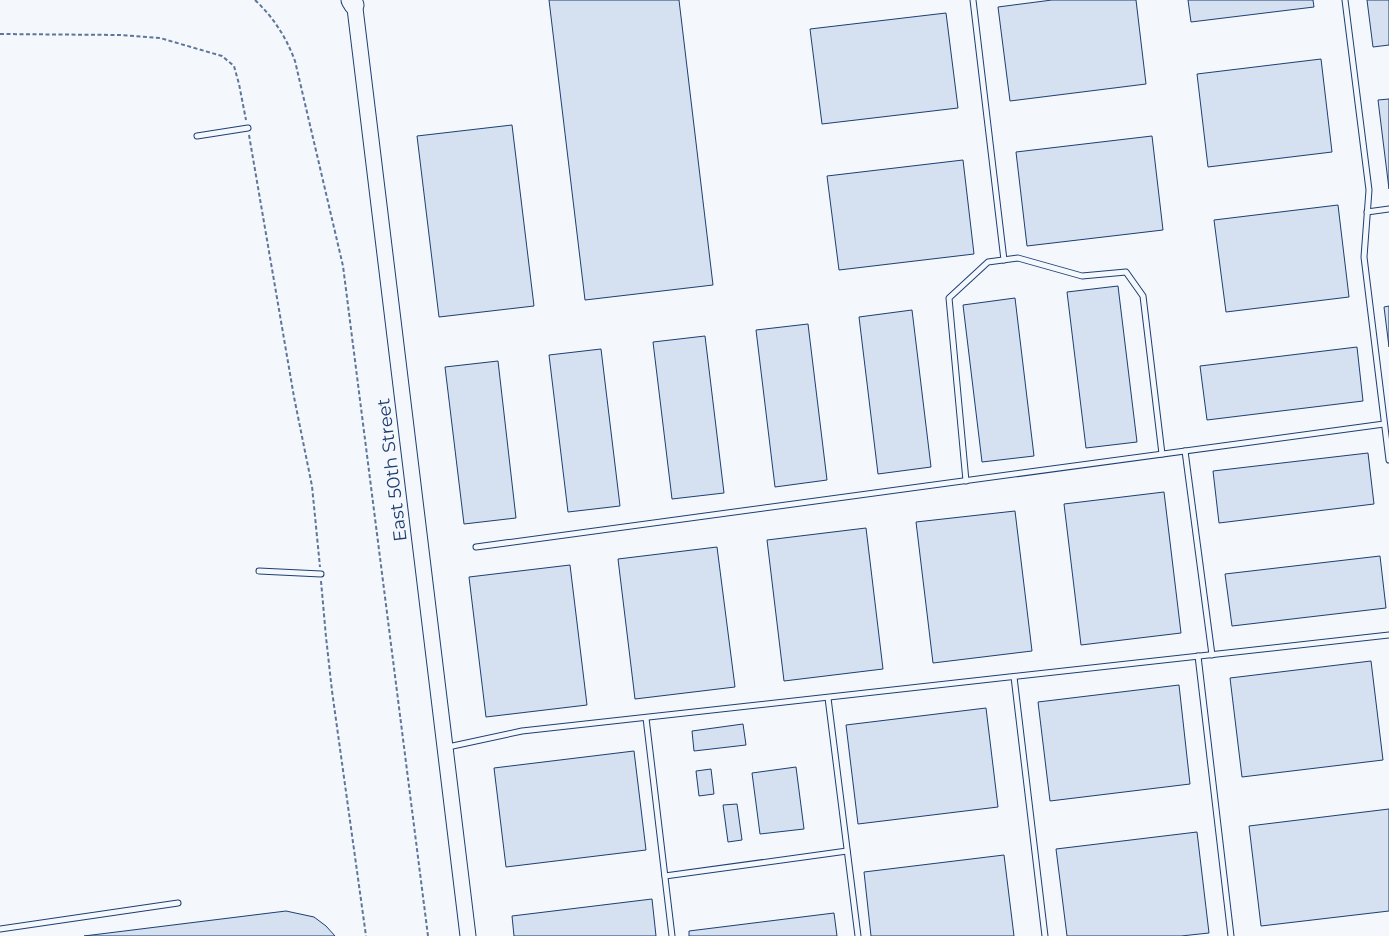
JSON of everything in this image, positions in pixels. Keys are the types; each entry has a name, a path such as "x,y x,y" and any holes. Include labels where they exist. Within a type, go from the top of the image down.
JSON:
{"main road":[{"name":"East 50th Street","path":"353,2 468,936"}],"lane":[{"path":"973,0 1004,260"},
{"path":"1345,0 1369,190 1364,257 1389,460"},
{"path":"197,136 248,128"},
{"path":"1367,212 1389,209"},
{"path":"966,481 949,298 988,262 1018,258 1082,276 1126,272 1143,296 1162,454"},
{"path":"476,547 1384,424"},
{"path":"1185,451 1212,655"},
{"path":"259,571 321,574"},
{"path":"445,748 522,731 1389,635"},
{"path":"1198,656 1232,936"},
{"path":"1014,677 1046,936"},
{"path":"828,698 858,936"},
{"path":"646,718 672,936"},
{"path":"665,876 847,851"},
{"path":"0,929 178,903"}],"path":[{"path":"255,0 280,28 295,61 343,266 428,936"},
{"path":"0,34 120,35 160,38 222,56 234,66 248,128 294,397 312,486 332,691 366,936"}],"building":[{"path":"549,0 679,0 713,285 585,300"},
{"path":"1052,0 1136,0 1146,84 1010,101 998,7"},
{"path":"1188,0 1313,0 1314,7 1191,22"},
{"path":"1367,0 1389,0 1389,45 1373,47"},
{"path":"946,13 958,108 822,124 810,29"},
{"path":"1321,59 1332,152 1208,167 1197,74"},
{"path":"1389,99 1389,189 1378,100"},
{"path":"512,125 534,306 439,317 417,136"},
{"path":"1152,136 1163,230 1027,246 1016,152"},
{"path":"963,160 974,254 839,270 827,176"},
{"path":"1338,205 1349,297 1226,312 1214,220"},
{"path":"1118,286 1137,442 1086,448 1067,292"},
{"path":"1015,298 1034,456 982,462 963,305"},
{"path":"1389,306 1389,347 1384,307"},
{"path":"912,310 931,467 878,474 859,317"},
{"path":"808,324 827,480 775,487 756,330"},
{"path":"705,336 724,493 672,499 653,342"},
{"path":"1357,347 1363,401 1207,420 1200,366"},
{"path":"601,349 620,506 568,512 549,355"},
{"path":"498,361 516,518 464,524 445,367"},
{"path":"1368,453 1374,504 1219,523 1213,471"},
{"path":"1164,492 1181,633 1081,645 1064,504"},
{"path":"1015,511 1032,651 933,663 916,522"},
{"path":"866,528 883,669 784,681 767,540"},
{"path":"717,547 735,687 635,699 618,559"},
{"path":"1380,556 1386,608 1232,626 1225,574"},
{"path":"570,565 587,705 486,717 469,577"},
{"path":"1371,661 1383,760 1242,777 1230,678"},
{"path":"1179,685 1190,784 1050,801 1038,702"},
{"path":"986,708 998,807 858,824 846,725"},
{"path":"743,724 746,745 694,751 692,731"},
{"path":"634,751 646,850 506,867 494,768"},
{"path":"796,767 804,829 760,834 752,773"},
{"path":"711,769 714,794 699,796 696,771"},
{"path":"737,804 742,840 728,842 723,805"},
{"path":"1389,809 1389,911 1261,926 1249,826"},
{"path":"1197,832 1209,933 1181,936 1067,936 1056,849"},
{"path":"1004,855 1014,936 871,936 864,872"},
{"path":"652,899 656,936 514,936 512,916"},
{"path":"286,911 314,917 335,936 84,936"},
{"path":"834,913 837,936 689,936 689,931"}]}
